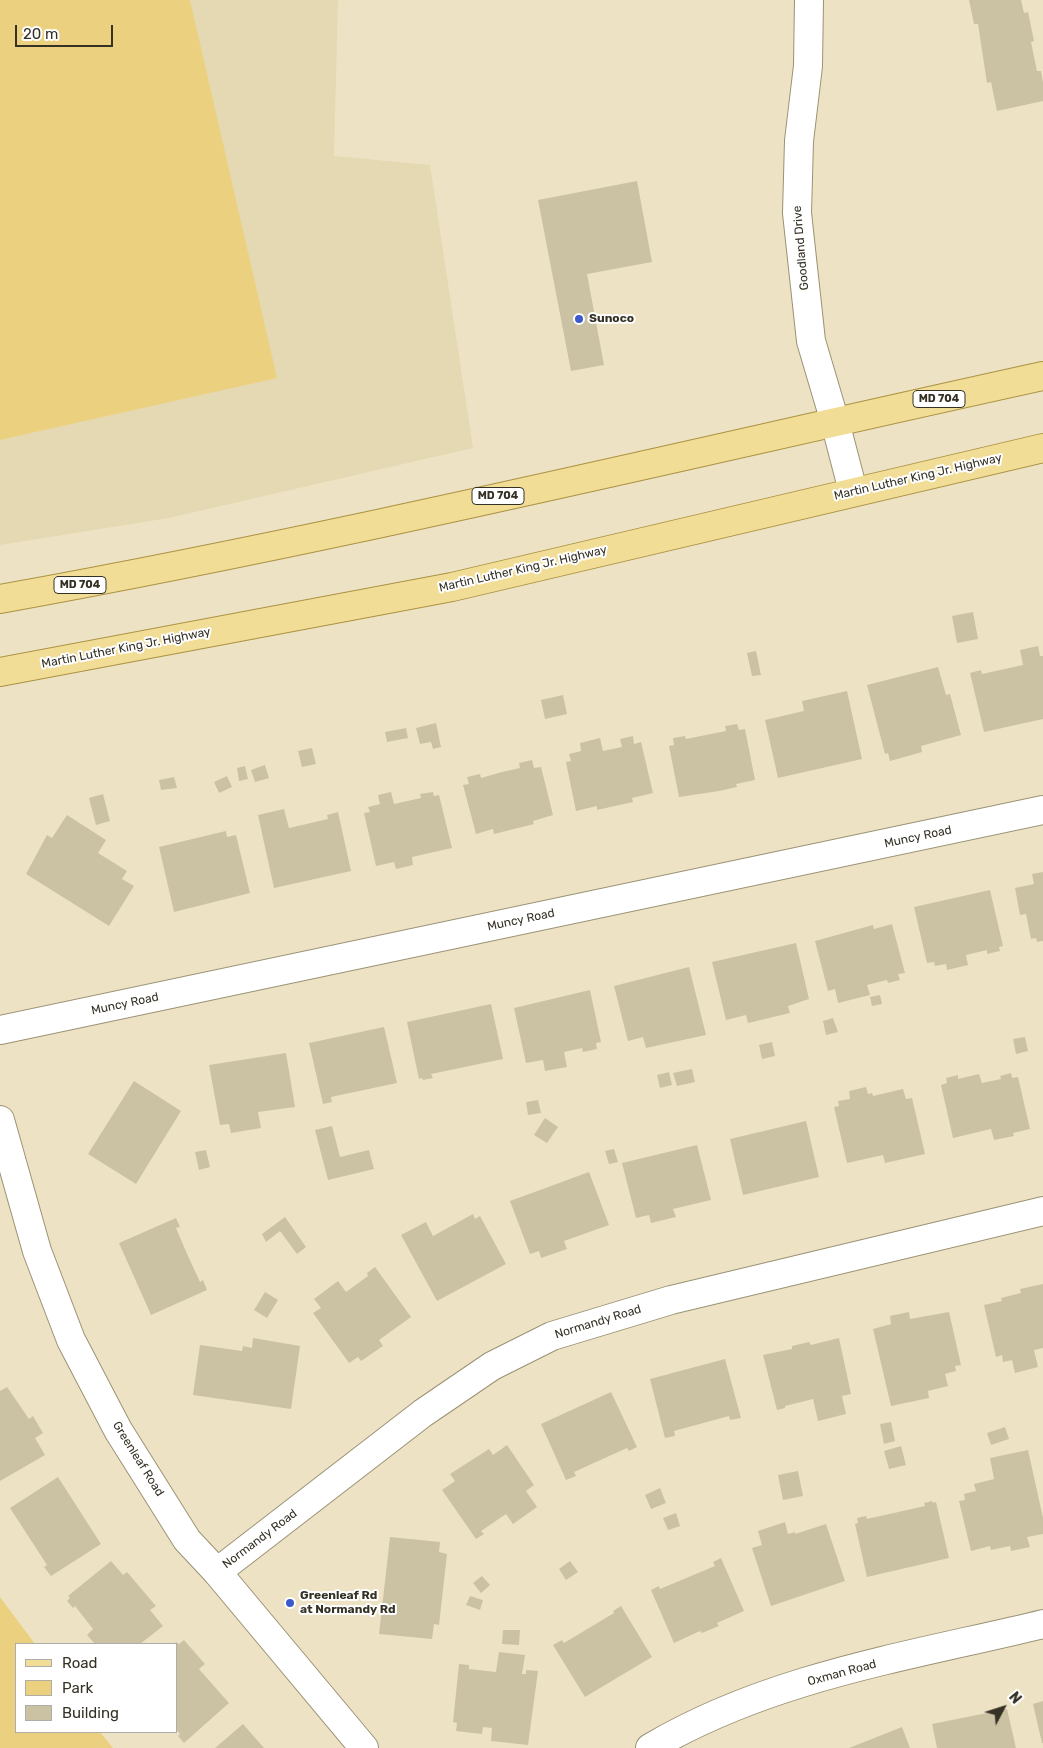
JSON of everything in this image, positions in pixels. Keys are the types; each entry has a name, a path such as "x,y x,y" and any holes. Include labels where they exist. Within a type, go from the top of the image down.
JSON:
{"main road":[{"name":"MD 704","path":"0,599 160,570 700,454 1043,376"},
{"name":"Martin Luther King Jr. Highway","path":"0,672 452,587 853,491 1043,448"}],"street":[{"name":"Goodland Drive","path":"809,0 808,66 800,141 796,213 811,341 853,491"},
{"name":"Muncy Road","path":"0,1030 1043,810"},
{"name":"Greenleaf Road","path":"0,1120 37,1251 71,1340 118,1430 187,1540 217,1572 364,1748"},
{"name":"Normandy Road","path":"217,1572 423,1413 492,1366 552,1336 671,1300 1043,1211"},
{"name":"Oxman Road","path":"650,1748 680,1730 708,1717 737,1704 774,1692 837,1673 1043,1624"}],"shaded area":[{"path":"0,0 338,0 334,156 430,165 473,448 169,518 0,545"}],"green space":[{"path":"0,0 190,0 277,378 0,440"},
{"path":"0,1597 34,1643 15,1643 15,1733 101,1733 113,1748 0,1748"}],"building":[{"path":"969,0 1021,0 1024,13 1028,12 1034,41 1031,42 1037,71 1041,71 1043,101 997,111 991,82 987,83 978,24 974,24"},
{"name":"Sunoco","path":"637,181 652,262 587,274 604,365 571,371 538,200"},
{"path":"973,612 978,639 957,643 952,616"},
{"path":"1038,646 1040,656 1043,656 1043,719 984,732 970,673 981,670 982,674 1023,665 1020,650"},
{"path":"756,651 761,675 752,676 747,653"},
{"path":"938,667 946,695 950,694 961,735 921,746 922,752 890,761 888,753 885,754 867,685"},
{"path":"847,691 862,759 778,778 765,720 804,711 802,701"},
{"path":"563,695 567,714 545,719 541,700"},
{"path":"436,723 441,747 433,749 431,742 420,744 416,728"},
{"path":"737,724 739,730 745,729 755,780 736,784 737,787 679,797 669,746 674,745 673,738 685,736 686,739 726,731 725,726"},
{"path":"406,728 408,738 387,742 385,732"},
{"path":"633,736 634,744 641,742 653,793 632,798 633,802 597,810 597,806 576,811 566,762 571,761 569,754 581,751 580,743 600,738 603,751 622,747 620,739"},
{"path":"312,748 316,764 302,767 298,751"},
{"path":"532,760 534,768 541,767 553,815 533,821 534,824 494,834 493,829 476,834 463,785 469,784 467,777 480,774 481,778 520,768 519,763"},
{"path":"265,765 269,778 255,782 251,770"},
{"path":"245,766 248,779 239,781 237,768"},
{"path":"227,776 232,787 219,793 214,782"},
{"path":"174,777 177,788 161,790 159,780"},
{"path":"391,792 394,804 421,798 420,794 433,792 434,796 439,795 452,848 412,857 413,865 396,869 394,862 376,866 364,813 370,812 368,807 380,804 378,795"},
{"path":"103,794 110,821 96,825 89,798"},
{"path":"284,809 289,828 328,819 327,815 338,812 351,871 274,888 258,815"},
{"path":"67,815 106,840 98,853 127,871 122,879 134,886 109,926 26,874 47,835 52,838"},
{"path":"226,831 227,837 236,835 250,893 174,912 159,847"},
{"path":"1043,872 1043,941 1037,942 1036,938 1031,939 1026,914 1020,915 1015,888 1034,884 1032,874"},
{"path":"990,890 1003,946 999,947 1000,951 987,954 987,950 966,955 968,965 947,970 946,964 935,966 934,962 927,963 914,907"},
{"path":"892,924 905,973 898,974 900,980 888,983 887,980 867,985 870,995 838,1003 835,989 828,991 815,941 873,925 874,929"},
{"path":"796,943 809,999 788,1006 790,1013 748,1023 746,1015 726,1020 712,962"},
{"path":"689,967 706,1035 646,1048 643,1037 628,1041 614,986"},
{"path":"590,990 601,1042 596,1043 597,1049 583,1052 582,1048 564,1052 567,1067 545,1071 543,1060 526,1063 514,1008"},
{"path":"880,995 882,1004 872,1006 870,997"},
{"path":"491,1004 503,1059 431,1074 433,1078 419,1079 407,1022"},
{"path":"833,1018 838,1032 826,1035 823,1021"},
{"path":"384,1027 397,1083 331,1097 332,1102 323,1104 309,1043"},
{"path":"1025,1037 1028,1051 1016,1054 1013,1039"},
{"path":"772,1042 775,1056 762,1059 759,1045"},
{"path":"286,1053 295,1107 258,1112 261,1128 231,1133 229,1124 220,1125 209,1065"},
{"path":"692,1069 695,1082 677,1086 673,1073"},
{"path":"669,1072 672,1085 660,1088 657,1075"},
{"path":"1011,1073 1012,1078 1018,1077 1030,1129 1013,1133 1014,1136 994,1140 991,1129 953,1138 941,1085 947,1083 946,1078 958,1075 958,1079 979,1074 982,1083 1001,1079 1000,1076"},
{"path":"134,1081 181,1111 136,1184 88,1154"},
{"path":"866,1087 868,1094 872,1093 873,1096 903,1089 906,1099 912,1098 925,1154 885,1163 883,1155 847,1163 834,1107 839,1106 838,1101 850,1099 849,1091"},
{"path":"538,1100 541,1113 528,1115 526,1102"},
{"path":"545,1118 558,1127 547,1143 534,1135"},
{"path":"806,1121 819,1177 743,1195 730,1139"},
{"path":"332,1126 340,1157 369,1150 374,1169 328,1180 315,1130"},
{"path":"697,1145 711,1200 673,1209 676,1217 651,1223 649,1215 636,1218 622,1163"},
{"path":"614,1149 618,1162 609,1164 605,1151"},
{"path":"206,1150 210,1167 199,1170 195,1152"},
{"path":"589,1172 609,1225 564,1241 567,1249 541,1258 539,1251 530,1254 510,1201"},
{"path":"473,1214 475,1219 480,1216 506,1264 437,1301 401,1235 426,1222 433,1236"},
{"path":"285,1217 306,1247 297,1254 280,1231 266,1242 262,1234"},
{"path":"176,1218 180,1227 176,1228 188,1256 200,1282 203,1280 207,1290 151,1315 119,1243"},
{"path":"375,1267 411,1317 379,1340 383,1346 361,1361 358,1357 349,1363 313,1313 321,1308 314,1299 338,1281 346,1292 368,1276 367,1273"},
{"path":"1043,1284 1043,1348 1034,1350 1038,1367 1015,1373 1012,1360 1003,1362 1002,1355 996,1357 984,1305 1002,1301 1001,1298 1021,1293 1020,1289"},
{"path":"265,1292 278,1300 267,1318 254,1310"},
{"path":"909,1312 910,1319 949,1312 961,1365 955,1366 956,1371 945,1374 948,1386 928,1391 929,1398 891,1406 873,1329 891,1324 890,1316"},
{"path":"253,1338 300,1346 291,1409 193,1395 200,1345 242,1351 243,1346 252,1348"},
{"path":"839,1338 851,1394 842,1396 846,1414 818,1421 813,1399 777,1410 763,1355 792,1349 792,1346 809,1342 811,1345"},
{"path":"725,1359 741,1418 730,1420 729,1416 674,1431 675,1436 665,1438 650,1379"},
{"path":"7,1387 29,1419 33,1416 43,1433 35,1438 45,1455 0,1481 0,1391"},
{"path":"611,1392 637,1447 629,1451 627,1448 574,1472 576,1476 566,1480 541,1424"},
{"path":"891,1422 895,1441 884,1444 880,1424"},
{"path":"1005,1427 1009,1439 991,1445 987,1433"},
{"path":"507,1445 534,1485 526,1491 537,1507 513,1524 506,1514 481,1531 484,1534 476,1539 442,1490 455,1481 450,1474 489,1449 493,1455"},
{"path":"901,1446 906,1465 889,1469 884,1451"},
{"path":"1028,1450 1043,1518 1043,1534 1027,1537 1030,1547 1011,1551 1010,1546 991,1550 990,1546 971,1551 959,1501 965,1500 964,1494 976,1491 974,1484 994,1479 990,1458"},
{"path":"798,1471 803,1496 783,1500 778,1475"},
{"path":"58,1477 101,1544 51,1576 44,1567 47,1565 10,1508"},
{"path":"660,1488 666,1503 651,1509 645,1495"},
{"path":"932,1501 933,1503 936,1502 949,1558 867,1577 855,1524 858,1523 857,1518 866,1516 867,1519 925,1506 924,1503"},
{"path":"676,1513 680,1526 668,1530 663,1518"},
{"path":"785,1522 788,1534 795,1532 795,1534 826,1524 845,1581 771,1606 752,1548 762,1545 758,1531"},
{"path":"390,1537 440,1542 439,1552 447,1554 439,1625 434,1624 432,1639 379,1634"},
{"path":"721,1558 744,1611 717,1623 719,1626 702,1633 700,1631 674,1643 651,1590 659,1586 660,1589 715,1566 713,1562"},
{"path":"111,1561 123,1575 127,1572 156,1606 150,1610 163,1626 141,1643 94,1643 87,1635 93,1629 75,1606 73,1608 67,1601 70,1598 68,1596"},
{"path":"570,1561 578,1572 566,1580 559,1569"},
{"path":"482,1576 490,1585 481,1593 473,1583"},
{"path":"470,1596 483,1600 480,1610 466,1605"},
{"path":"621,1606 652,1657 585,1697 553,1645 562,1640 564,1643 614,1613 613,1611"},
{"path":"503,1630 520,1630 519,1645 502,1644"},
{"path":"184,1640 205,1664 199,1669 229,1703 184,1743 178,1736 180,1734 178,1732 179,1644"},
{"path":"499,1652 525,1655 522,1674 526,1674 526,1670 538,1671 528,1745 491,1741 492,1728 483,1727 482,1734 456,1731 457,1723 453,1722 459,1664 469,1665 469,1669 496,1672"},
{"path":"1043,1701 1043,1743 1042,1743 1033,1704"},
{"path":"1007,1709 1016,1748 937,1748 932,1724"},
{"path":"243,1724 264,1748 215,1748"},
{"path":"902,1727 910,1748 849,1748"}],"place":[{"name":"Sunoco","path":"579,319"},
{"name":"Greenleaf Rd at Normandy Rd","path":"290,1603"}]}
